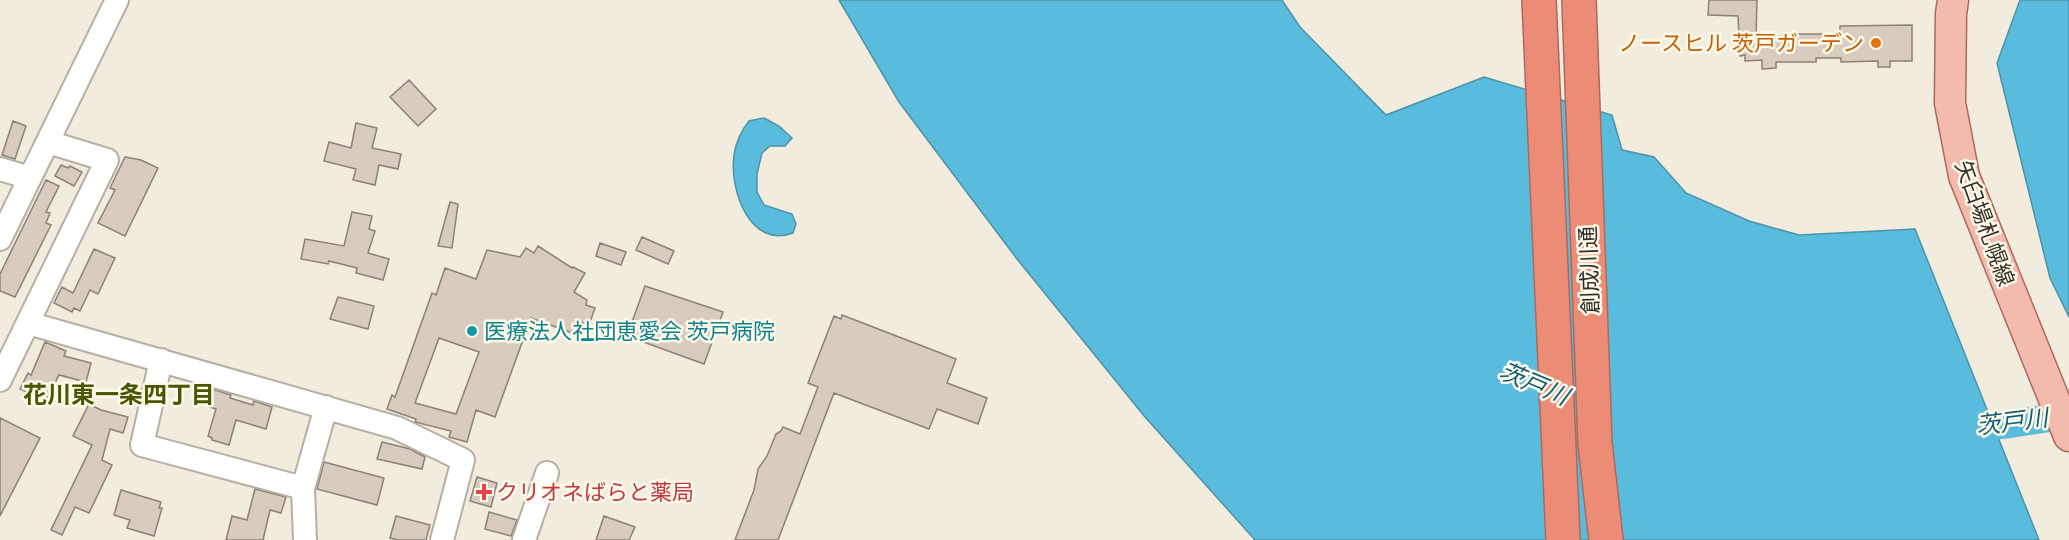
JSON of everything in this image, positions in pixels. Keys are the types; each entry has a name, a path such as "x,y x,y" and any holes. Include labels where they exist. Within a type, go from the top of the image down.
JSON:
{"highway":[{"name":"創成川通","path":"1539,0 1563,540"},
{"name":"創成川通","path":"1579,0 1595,443 1606,540"}],"main road":[{"name":"矢臼場札幌線","path":"1953,0 1950,103 1964,176 2069,436"}],"street":[{"path":"0,239 117,0"},
{"path":"0,380 106,160 48,142"},
{"path":"0,169 30,178"},
{"path":"28,323 397,428 463,460 442,540"},
{"path":"161,360 142,445 303,488"},
{"path":"312,538 303,488 326,407"},
{"path":"524,540 547,473"}],"water":[{"path":"839,0 1282,0 1300,27 1386,115 1484,77 1612,115 1622,150 1654,157 1686,193 1749,221 1799,235 1915,229 2039,540 1255,540 1145,417 1017,259 899,102"},
{"path":"2020,0 2069,0 2069,317 2050,278 1997,63"},
{"path":"764,118 779,126 792,138 785,146 770,146 762,153 757,174 757,192 764,205 792,214 796,224 793,233 778,236 754,225 739,199 733,169 739,137 749,121"}],"building":[{"path":"1709,0 1757,0 1756,37 1788,36 1788,34 1840,34 1840,26 1912,25 1912,61 1890,61 1890,67 1878,67 1878,61 1841,62 1841,58 1816,58 1816,62 1776,62 1776,68 1762,69 1762,60 1745,61 1745,55 1740,56 1738,16 1708,15"},
{"path":"409,80 436,109 418,126 390,97"},
{"path":"13,121 26,126 15,159 2,155"},
{"path":"356,123 377,128 372,148 401,154 398,169 379,165 375,185 353,180 356,169 324,161 329,142 351,148"},
{"path":"125,157 141,160 158,168 125,236 98,223 115,190 110,188"},
{"path":"61,165 68,168 70,166 82,172 74,186 55,176"},
{"path":"46,180 59,186 46,212 50,213 46,223 51,225 15,297 0,291 0,274"},
{"path":"450,202 458,204 452,248 438,246"},
{"path":"352,212 372,216 369,229 375,231 368,253 389,259 383,280 356,273 357,268 329,261 328,264 301,259 305,239 344,246"},
{"path":"642,237 674,251 668,264 636,250"},
{"path":"600,243 626,252 621,265 596,256"},
{"name":"医療法人社団恵愛会 茨戸病院","path":"538,246 572,268 585,273 574,292 587,300 586,305 595,308 589,325 580,322 575,334 531,318 495,417 476,410 467,442 449,437 451,431 415,422 416,419 387,409 392,395 395,397 432,293 436,295 445,268 476,279 487,250 520,257 526,248 534,253","holes":["439,338 479,352 456,414 415,403"]},
{"path":"94,249 115,258 98,294 90,290 80,311 74,308 72,312 54,303 62,287 73,293"},
{"path":"645,286 723,312 704,364 627,336"},
{"path":"338,297 374,306 368,329 330,319"},
{"path":"842,315 956,359 947,383 987,398 978,424 937,409 929,429 834,393 778,540 735,540 754,490 758,469 767,456 776,434 783,427 800,434 818,387 808,383 834,316 841,319"},
{"path":"45,342 66,351 64,356 91,363 86,382 59,375 46,401 20,389 28,373 31,375"},
{"path":"212,389 231,395 230,398 253,405 254,401 272,407 266,429 236,420 229,445 212,440 208,436 216,409 207,406"},
{"path":"89,404 101,410 128,417 123,433 110,429 102,460 112,465 89,513 75,507 62,535 51,530 92,445 73,436"},
{"path":"0,418 40,438 0,516"},
{"path":"382,442 410,449 425,457 422,469 377,459"},
{"path":"324,462 384,478 377,505 317,489"},
{"name":"クリオネばらと薬局","path":"477,477 497,483 491,507 470,501"},
{"path":"255,489 286,497 281,513 270,510 263,540 226,540 232,516 247,520"},
{"path":"121,490 161,502 159,508 162,508 154,536 127,528 130,520 114,515"},
{"path":"489,512 517,520 511,536 485,529"},
{"path":"396,516 430,525 426,540 390,538"},
{"path":"604,516 635,527 629,540 596,540"}],"waterway":[{"name":"茨戸川","path":"1955,430 2069,415"}],"place":[{"name":"ノースヒル 茨戸ガーデン","path":"1876,43"},
{"name":"医療法人社団恵愛会 茨戸病院","path":"472,331"},
{"name":"クリオネばらと薬局","path":"484,492"}],"district":[{"name":"花川東一条四丁目","path":"119,395"}]}
